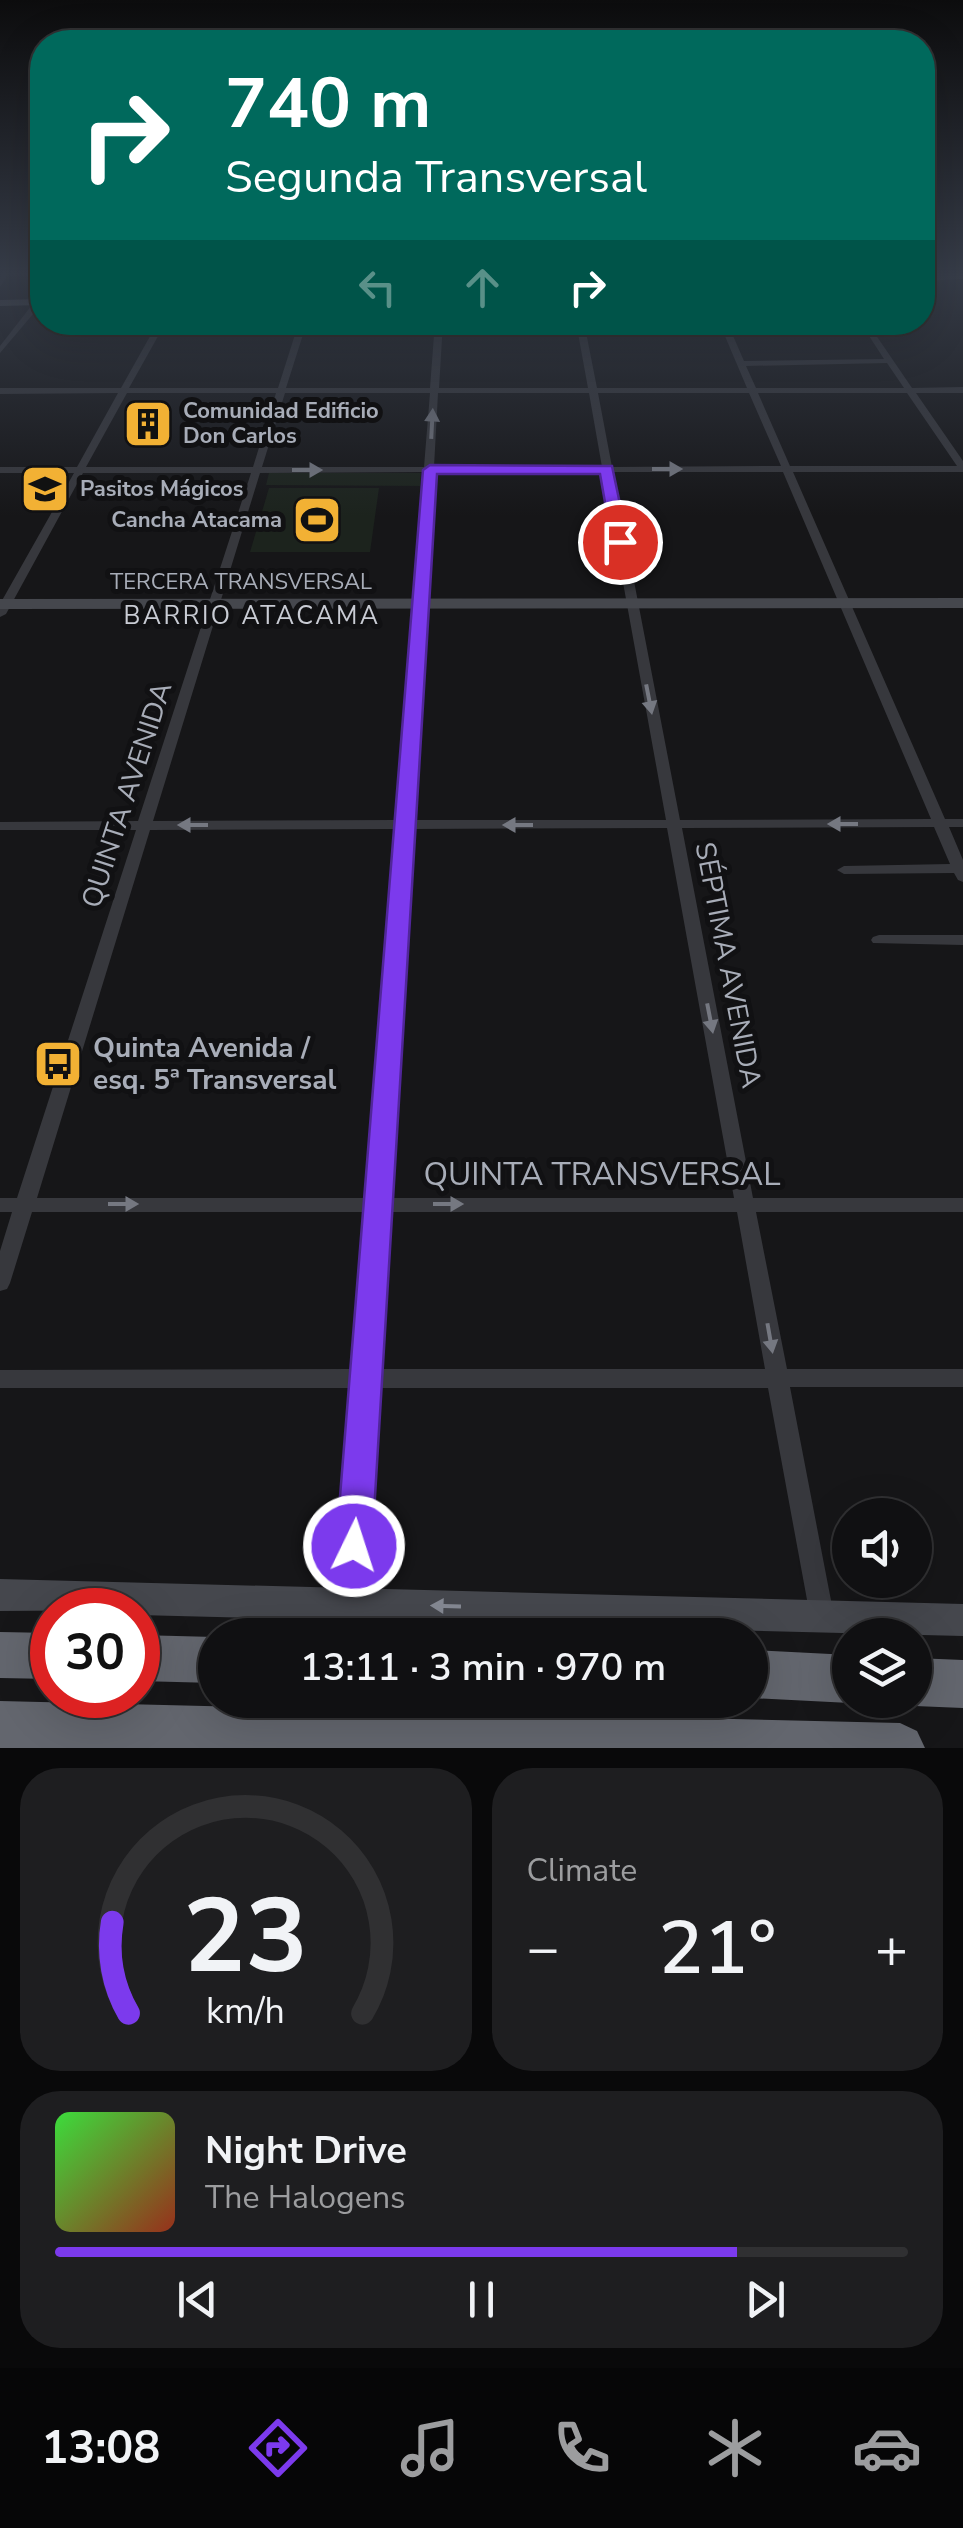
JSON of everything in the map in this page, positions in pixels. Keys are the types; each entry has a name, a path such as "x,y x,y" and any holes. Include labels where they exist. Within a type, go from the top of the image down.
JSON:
{"highway":[{"path":"0,1655 30,1656"},
{"path":"160,1659 198,1660"},
{"path":"768,1675 832,1678"},
{"path":"932,1683 963,1684"},
{"path":"0,1724 900,1748"}],"street":[{"path":"2,608 145,353"},
{"name":"QUINTA AVENIDA","path":"0,1283 294,353"},
{"path":"350,1604 437,353"},
{"name":"SÉPTIMA AVENIDA","path":"585,353 822,1617"},
{"path":"735,353 961,872 844,870"},
{"path":"883,353 963,469"},
{"path":"740,364 889,361"},
{"path":"0,391 963,390"},
{"path":"0,470 963,469"},
{"name":"TERCERA TRANSVERSAL","path":"2,608 963,603"},
{"path":"0,826 963,824"},
{"path":"879,940 963,940"},
{"name":"QUINTA TRANSVERSAL","path":"0,1204 963,1205"},
{"path":"0,1379 963,1378"},
{"path":"0,1595 963,1620"}],"shaded area":[{"path":"269,473 421,473 420,486 266,485"},
{"name":"Cancha Atacama","path":"269,488 379,488 370,552 250,552"}],"place":[{"name":"Comunidad Edificio Don Carlos","path":"148,424"},
{"name":"Pasitos Mágicos","path":"45,489"},
{"name":"Cancha Atacama","path":"317,520"},
{"name":"Quinta Avenida / esq. 5ª Transversal","path":"58,1064"}],"district":[{"name":"BARRIO ATACAMA","path":"252,616"}],"route":[{"path":"354,1546 430,470 607,470 620,542"}]}
